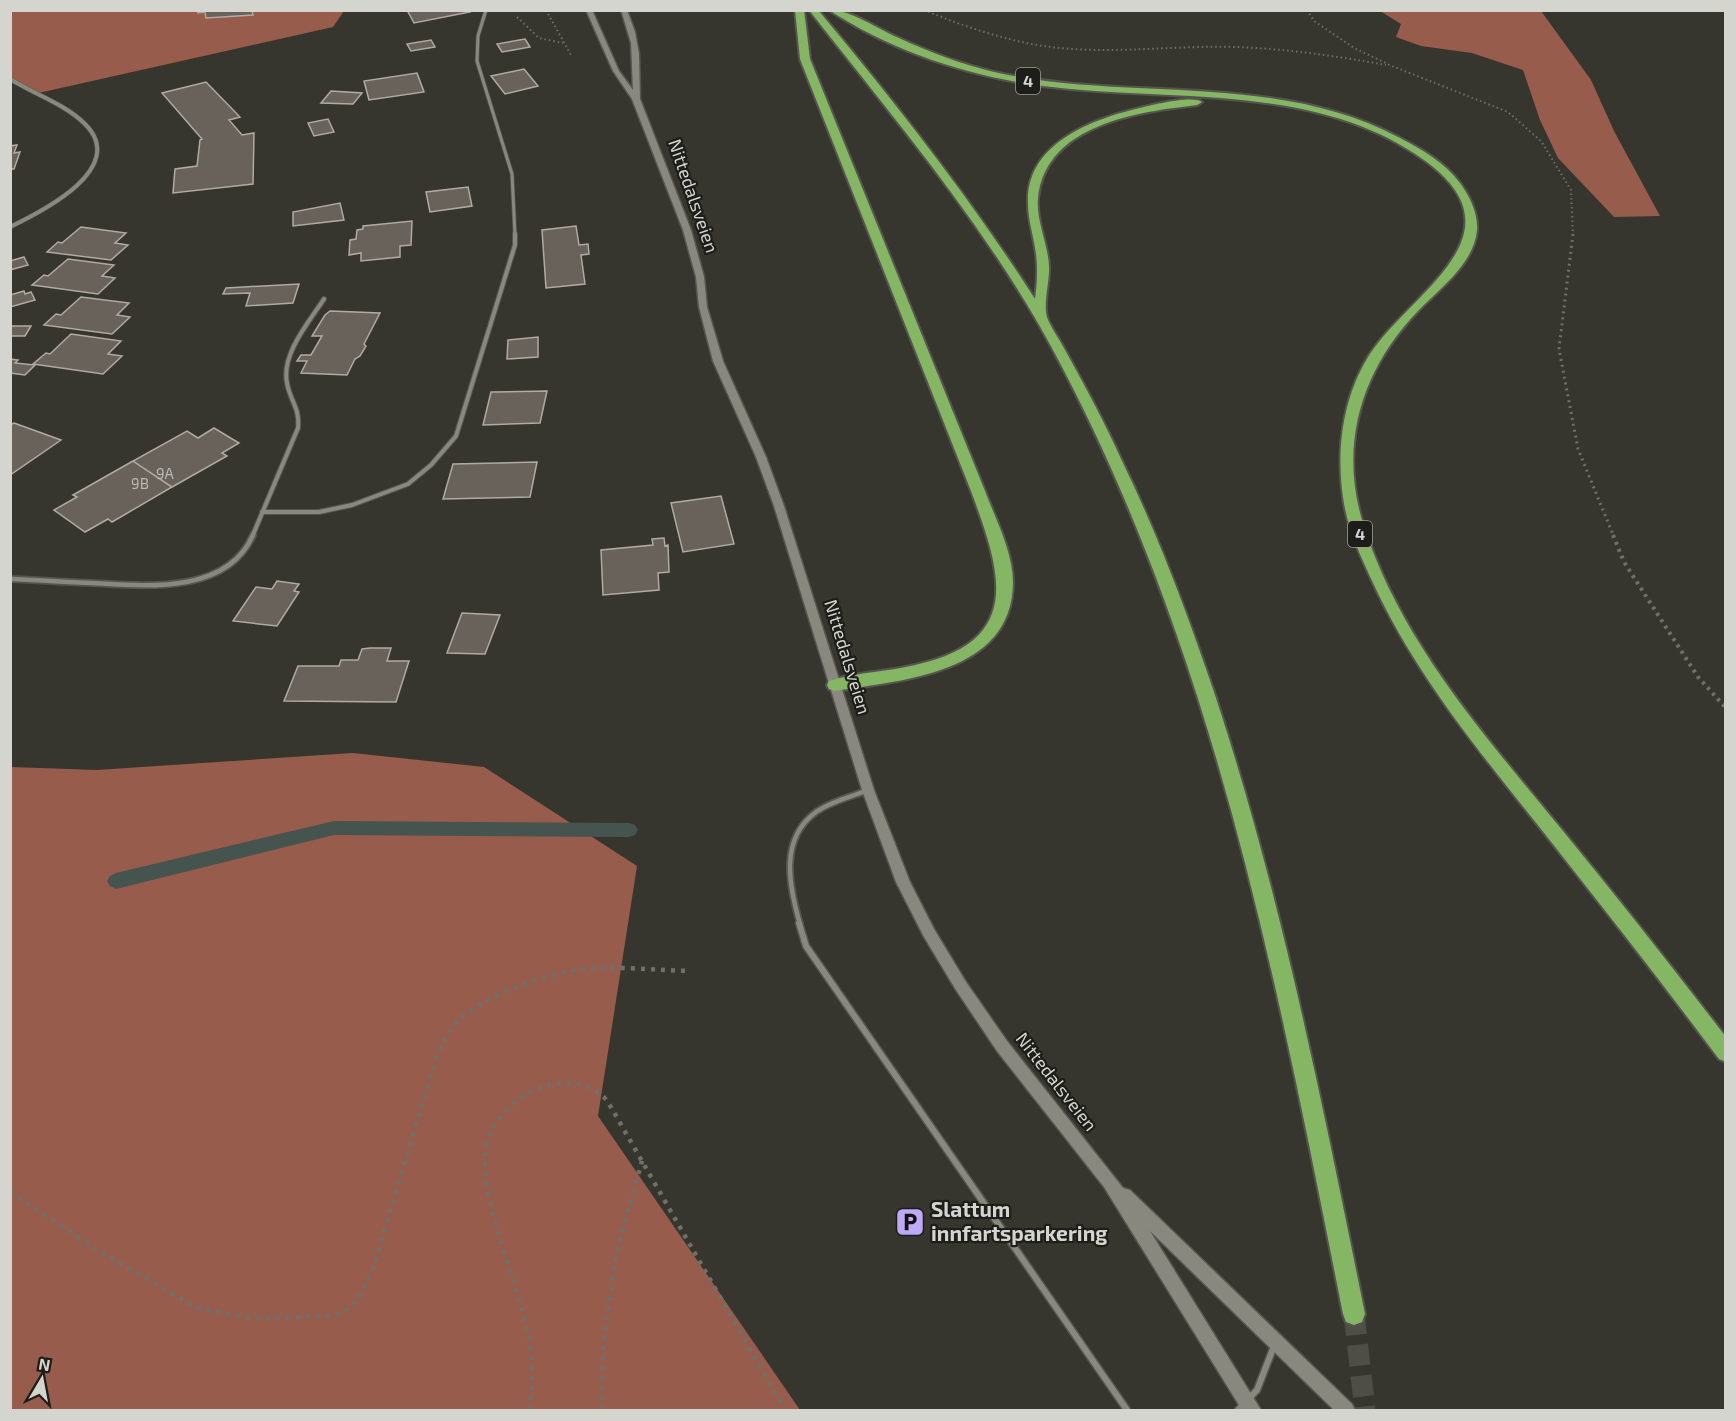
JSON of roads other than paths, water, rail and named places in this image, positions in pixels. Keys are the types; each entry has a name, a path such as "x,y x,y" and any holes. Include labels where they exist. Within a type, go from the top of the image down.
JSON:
{"highway":[{"path":"799,10 805,59 978,491 995,537 1005,583 1004,604 997,623 987,639 969,652 919,670 835,685"},
{"path":"813,10 952,184 1040,316 1092,413 1132,496 1185,628 1238,798 1283,974 1354,1314"},
{"name":"4","path":"833,10 896,42 934,58 1015,79 1072,86 1284,103 1330,113 1405,143 1439,166 1451,178 1466,200 1472,222 1472,232 1465,251 1452,270 1409,313 1379,349 1361,382 1354,402 1347,450 1350,496 1356,524 1392,610 1454,707 1631,928 1725,1053"},
{"name":"4","path":"1040,316 1044,263 1033,197 1041,172 1050,158 1078,133 1117,116 1159,106 1236,98"}],"main road":[{"name":"Nittedalsveien","path":"589,10 616,71 636,99 687,230 700,277 703,307 718,361 757,447 779,506 868,790 903,882 928,933 1002,1046 1110,1182 1246,1408"},
{"name":"Nittedalsveien","path":"624,10 634,35 637,60 636,99"},
{"name":"Nittedalsveien","path":"1110,1182 1346,1410"}],"street":[{"path":"10,79 71,113 88,126 99,144 98,159 84,179 63,199 33,217 10,227"}],"lane":[{"path":"262,512 319,512 352,505 382,495 408,484 431,465 456,436 515,245 512,174 477,61 478,36 486,10"},
{"path":"10,579 158,587 186,583 231,563 248,546 298,428 300,414 287,387 286,367 292,351 324,299"},
{"path":"868,790 816,812 798,830 789,850 790,892 806,946 1127,1410"},
{"path":"1246,1408 1262,1380 1276,1341"}],"waterway":[{"path":"116,881 334,828 629,830"}],"tunnel":[{"path":"1354,1314 1365,1410"}],"place":[{"name":"Slattum innfartsparkering","path":"910,1222"}]}
